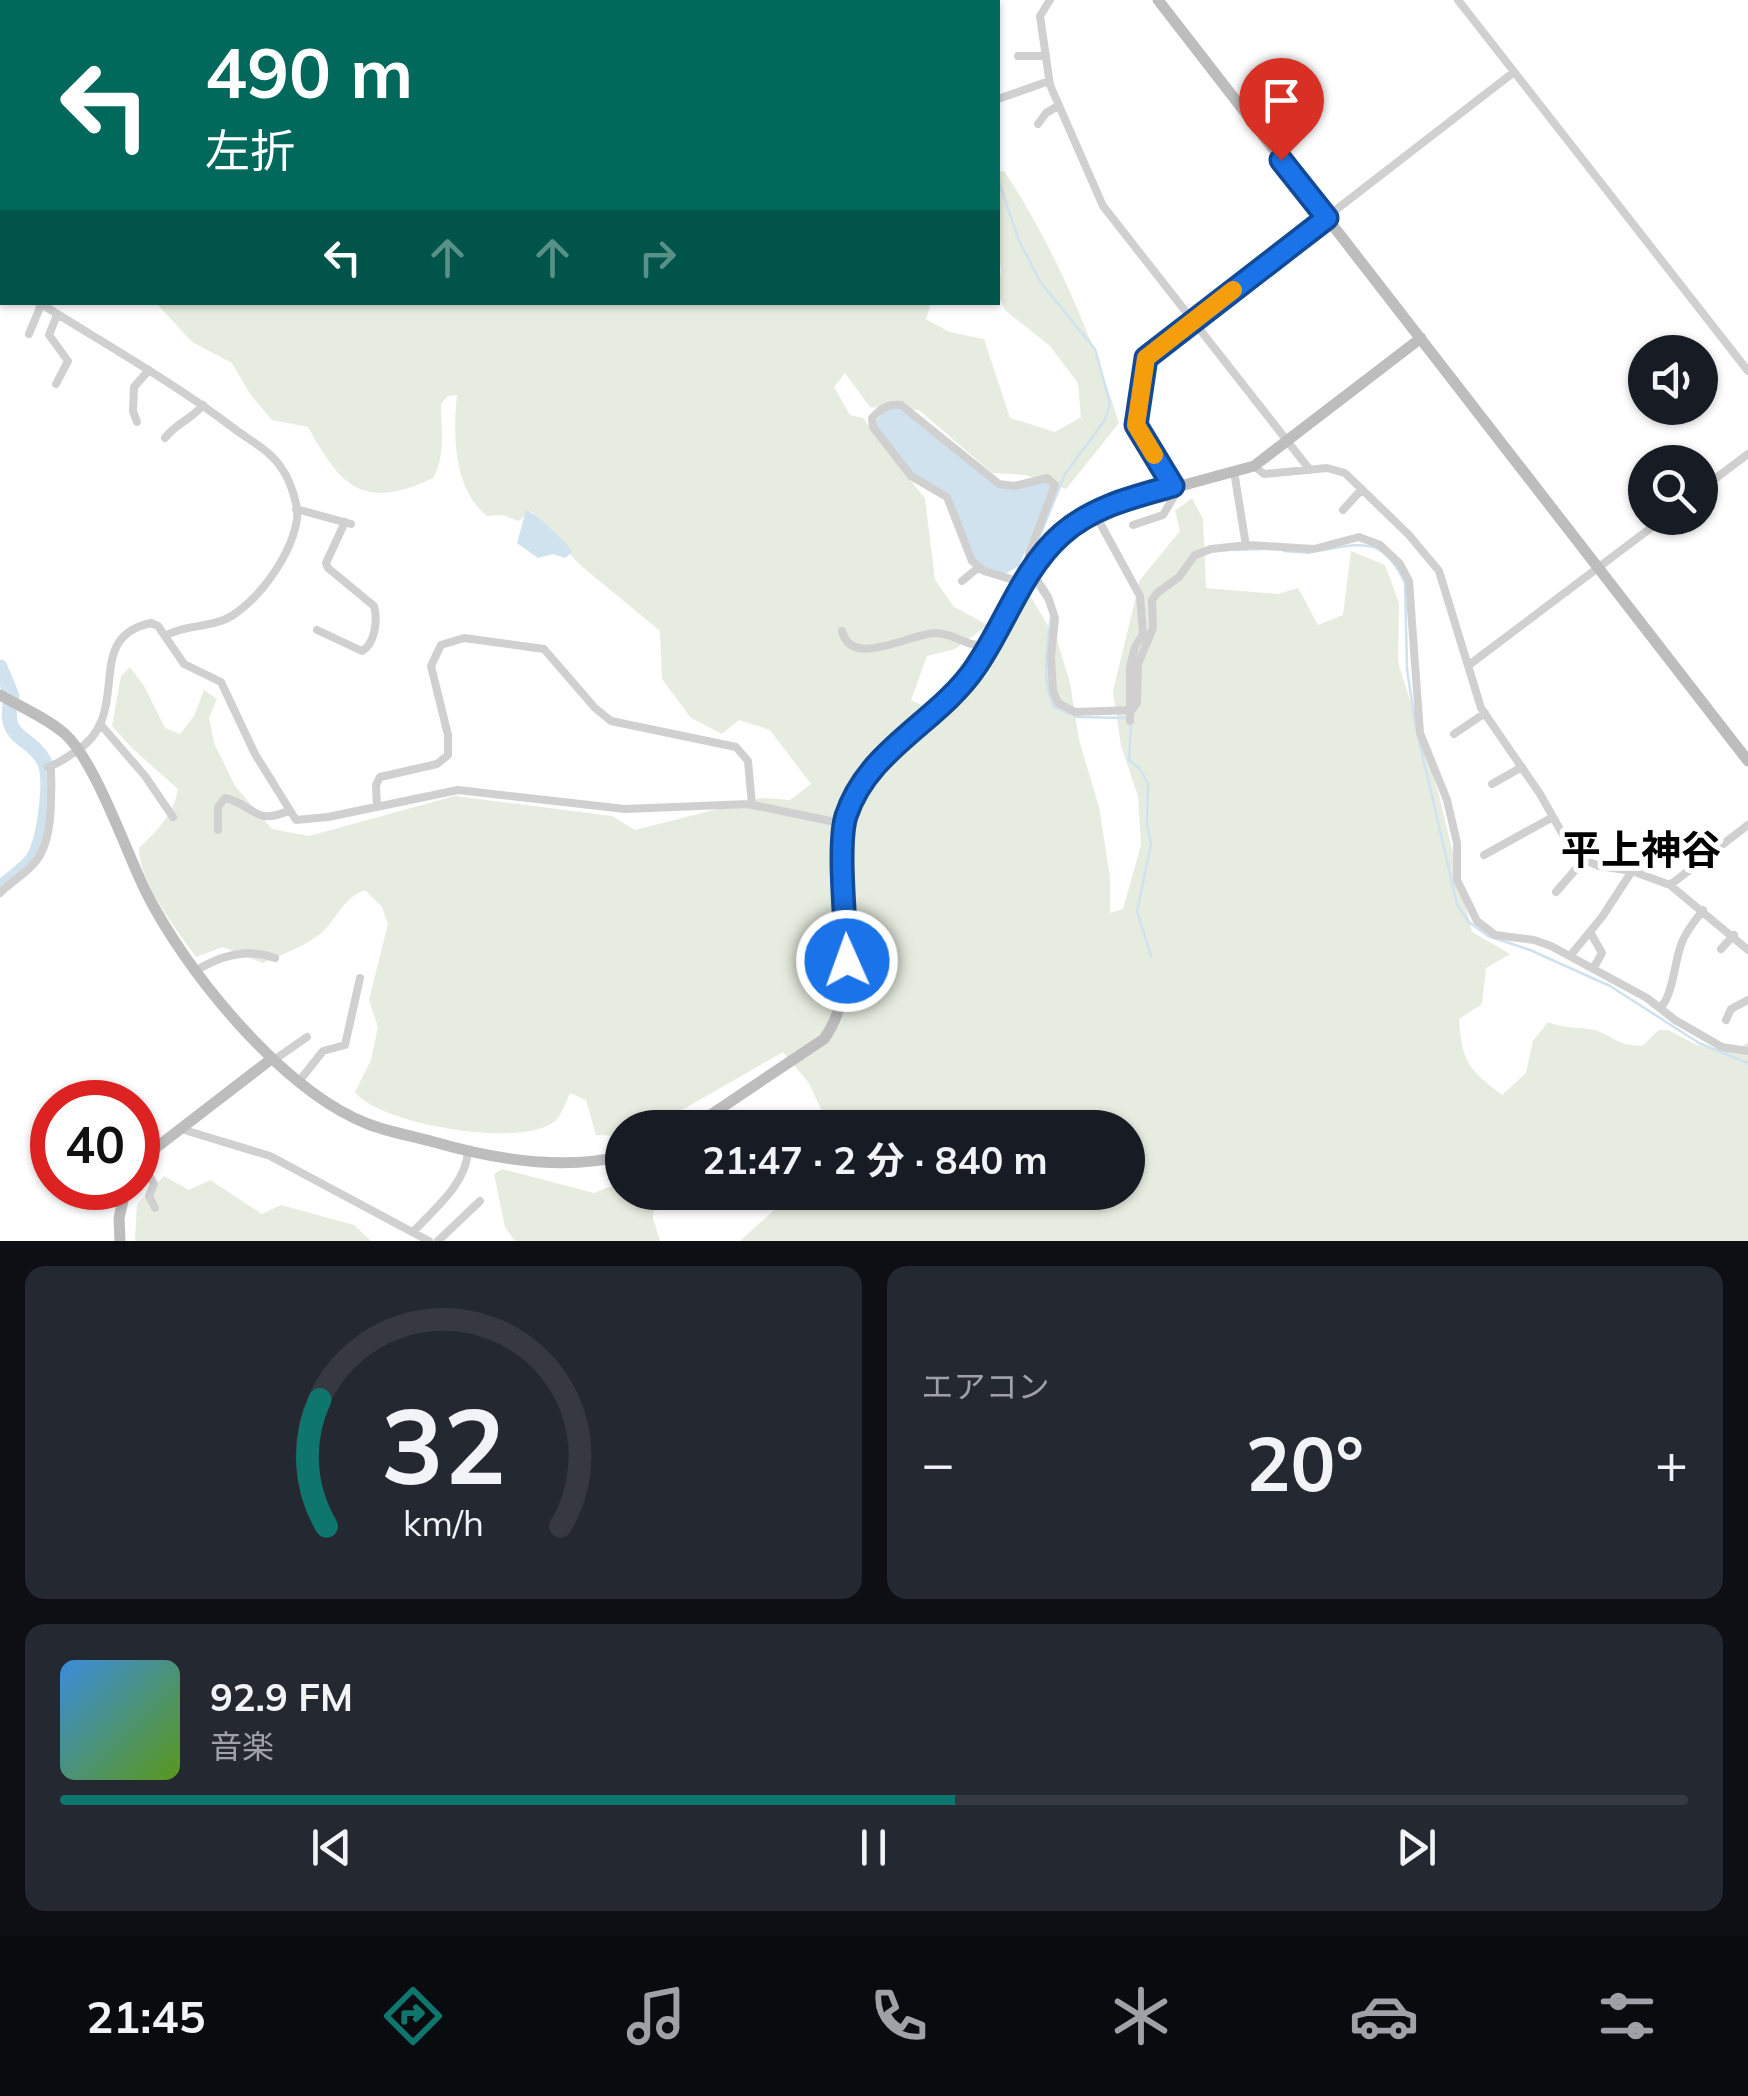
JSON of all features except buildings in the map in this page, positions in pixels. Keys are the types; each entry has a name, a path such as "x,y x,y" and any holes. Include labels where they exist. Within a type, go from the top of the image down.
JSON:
{"street":[{"path":"1050,0 1040,16 1049,81 1103,206 1310,470"},
{"path":"1158,0 1748,761"},
{"path":"1458,0 1748,372"},
{"path":"1018,56 1044,56"},
{"path":"1133,525 1163,515 1176,493 1138,430 1135,418 1146,358 1514,72"},
{"path":"1000,98 1049,81"},
{"path":"1038,124 1058,106"},
{"path":"29,334 39,305"},
{"path":"41,305 203,405 278,463 286,474 297,520 282,558 248,604 221,622 180,628 164,636"},
{"path":"56,384 68,360 49,335 57,314"},
{"path":"718,1110 824,1039 833,1026 842,999 847,961 845,824 858,790 884,754 975,668 1027,578 1061,534 1103,507 1254,466 1420,338"},
{"path":"137,422 134,386 150,370"},
{"path":"165,438 203,405"},
{"path":"1027,578 1029,553 1055,492 1052,480 1042,478 1014,486 999,484 901,406 886,406 872,418 873,427 912,476 948,496 967,552 979,567 1039,581 1055,618 1051,657 1053,692 1058,703 1068,711 1130,716"},
{"path":"1718,476 1748,454"},
{"path":"1254,466 1264,474 1336,469 1346,473 1410,535 1439,571 1485,713 1575,856 1583,862 1632,872 1670,886 1748,950"},
{"path":"1234,472 1246,546"},
{"path":"1344,510 1362,489"},
{"path":"296,509 348,523 326,563 374,606 376,614 372,641 362,652 318,630"},
{"path":"1100,523 1140,596 1143,634 1130,667 1130,716"},
{"path":"1469,665 1642,535"},
{"path":"1130,716 1136,703 1138,664 1154,628 1152,605 1156,593 1179,576 1195,555 1211,549 1246,546 1314,549 1359,537 1380,545 1400,564 1411,591 1420,732 1447,800 1456,844 1457,880 1477,920 1490,933 1544,942 1722,1047 1748,1052"},
{"path":"962,581 979,567"},
{"path":"0,892 36,862 43,846 48,825 49,767 82,749 101,725 112,656 120,637 135,626 151,622 190,669 221,682 236,707 246,737 296,820 458,790 626,808 752,805 845,824"},
{"path":"842,631 848,644 859,650 934,633 969,646 988,644"},
{"path":"377,807 376,786 380,777 437,764 448,755 448,735 431,666 441,646 464,638 546,650 594,708 612,721 736,748 748,760 752,805"},
{"path":"0,695 64,734 77,749 155,910 197,970 272,1060 366,1124 468,1150 560,1162 605,1158"},
{"path":"1454,734 1485,713"},
{"path":"101,725 146,776 173,817"},
{"path":"1492,784 1522,767"},
{"path":"218,830 218,807 225,798 267,818 288,811"},
{"path":"1484,854 1554,818"},
{"path":"1670,886 1748,824"},
{"path":"1556,892 1583,862"},
{"path":"1570,956 1632,872"},
{"path":"1660,1008 1669,995 1682,939 1703,910"},
{"path":"1590,932 1602,953 1593,969"},
{"path":"1721,948 1734,935"},
{"path":"197,970 227,956 258,953 275,958"},
{"path":"300,1080 322,1050 344,1045 360,978"},
{"path":"1726,1020 1731,1009 1748,1000"},
{"path":"160,1147 307,1037"},
{"path":"181,1129 270,1156 429,1241"},
{"path":"413,1232 454,1186 466,1165 468,1150"},
{"path":"438,1241 480,1201"},
{"path":"120,1241 122,1210"}],"shaded area":[{"path":"1004,171 1070,292 1119,423 1066,489 1026,475 992,473 919,410 870,407 845,373 834,387 850,415 863,418 925,499 935,580 954,607 988,625 955,649 927,656 911,700 943,715 986,676 1030,595 1058,643 1070,683 1079,740 1099,807 1110,877 1110,913 1123,909 1141,845 1138,796 1121,746 1113,691 1140,580 1180,531 1175,511 1192,498 1203,519 1206,588 1278,594 1298,588 1318,625 1343,615 1351,551 1385,565 1399,603 1398,662 1439,795 1472,932 1510,954 1486,968 1482,1004 1459,1019 1469,1063 1502,1095 1526,1073 1533,1041 1548,1022 1595,1030 1618,1041 1642,1046 1659,1030 1668,1030 1697,1045 1734,1052 1748,1042 1748,1241 740,1241 774,1210 1145,1210 1145,1110 821,1110 809,1083 783,1052 682,1110 605,1110 605,1135 596,1135 586,1100 570,1093 556,1120 539,1129 485,1133 452,1129 392,1114 369,1104 355,1092 371,1060 378,1027 369,1000 388,924 382,907 365,890 351,898 314,939 263,963 223,947 196,957 160,905 140,861 139,848 169,814 178,789 112,726 121,676 130,667 165,728 180,734 194,716 204,690 217,699 209,718 214,743 235,786 272,829 309,836 455,796 612,816 635,830 761,798 790,800 811,784 770,730 739,720 722,734 691,718 662,679 660,631 579,564 531,511 518,521 503,515 487,516 476,504 467,491 458,460 457,395 448,396 441,404 441,452 433,478 409,488 371,492 344,478 308,427 272,420 250,394 232,363 192,342 158,305 930,305 926,319 949,332 984,339 1010,418 1055,432 1081,417 1078,383 1050,346 1005,310 1000,299 1000,172"},
{"path":"502,1169 594,1193 605,1189 605,1210 654,1210 660,1241 515,1241 505,1227 494,1174"},
{"path":"164,1176 189,1190 210,1180 262,1214 281,1205 354,1225 371,1241 135,1241 137,1210 160,1210 160,1180"}],"water":[{"path":"900,408 998,487 1014,489 1047,481 1052,485 1019,566 1005,574 985,568 974,559 950,494 913,474 874,423 887,409"},
{"path":"526,510 551,528 572,552 565,558 553,554 538,558 517,543"}],"waterway":[{"path":"1000,185 1019,241 1041,283 1095,349 1110,403 1105,420 1065,474 1037,543"},
{"path":"1318,551 1358,545 1379,549 1405,583 1407,669 1416,729"},
{"path":"1234,550 1261,549"},
{"path":"1284,551 1310,553"},
{"path":"1036,585 1045,599"},
{"path":"1051,616 1046,674 1054,707 1078,717 1126,718"},
{"path":"0,667 12,696 9,711 13,729 38,752 48,781 44,822 35,855 0,888"},
{"path":"1131,725 1129,760 1140,769 1148,784 1151,845 1137,911 1151,956"},
{"path":"1418,736 1457,904 1469,922 1488,936 1610,986 1699,1043 1748,1063"}],"slow traffic":[{"path":"1154,455 1135,418 1146,358 1233,290"}],"district":[{"name":"平上神谷","path":"1641,849"}],"route":[{"path":"847,961 844,830 858,790 884,754 930,716 975,668 1030,573 1061,534 1103,507 1173,486 1136,425 1146,358 1327,218 1281,160"}]}
